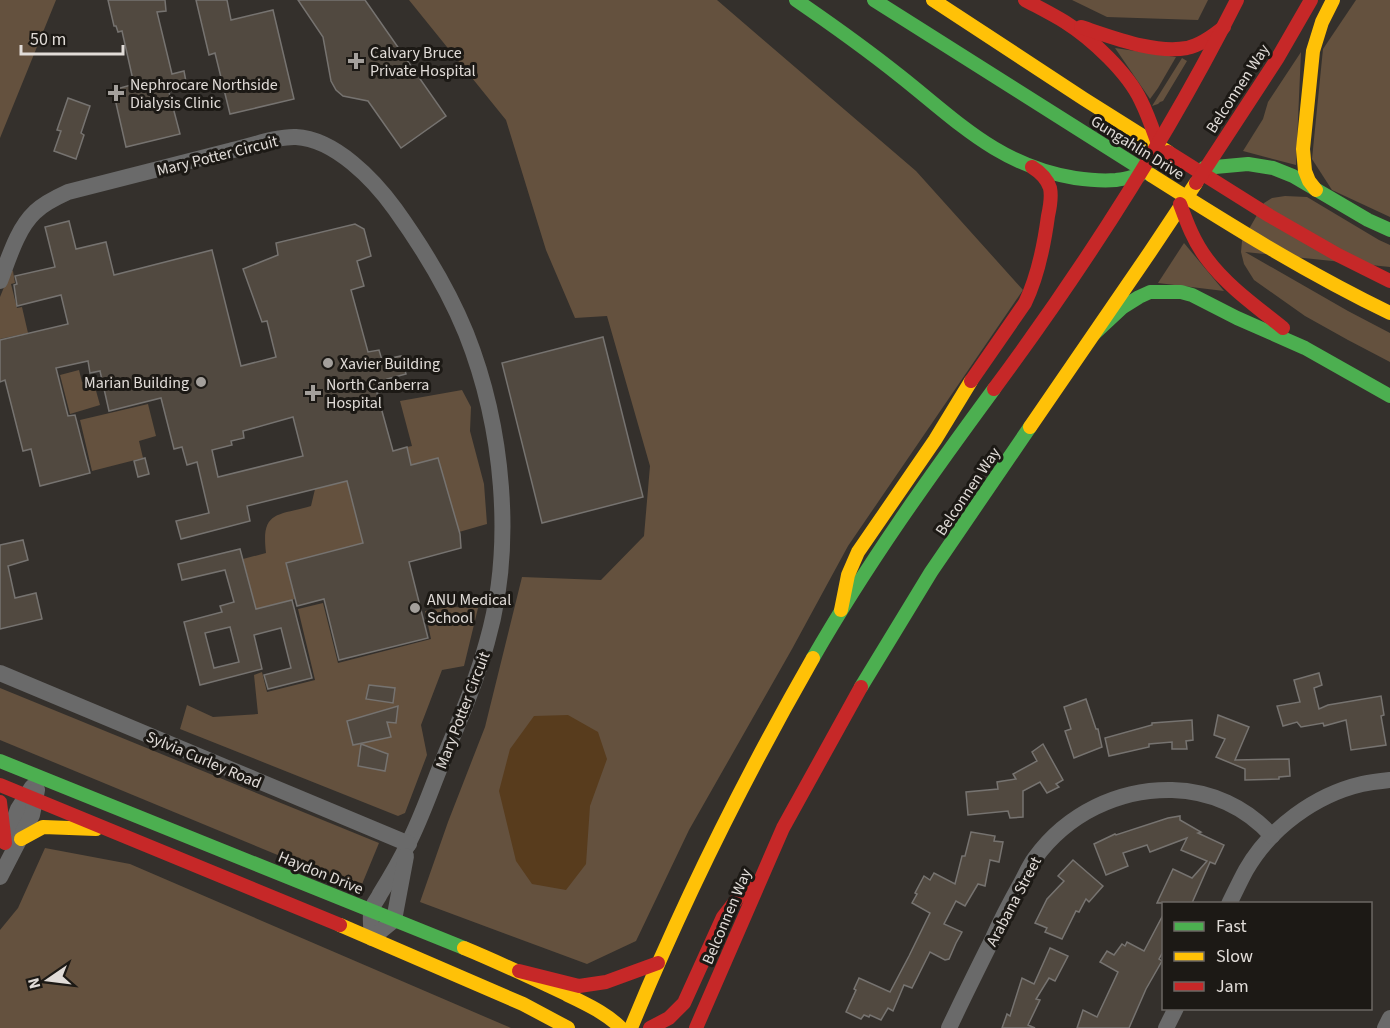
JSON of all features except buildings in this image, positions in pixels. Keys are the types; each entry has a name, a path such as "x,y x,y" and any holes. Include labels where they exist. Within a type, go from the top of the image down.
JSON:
{"main road":[{"path":"796,0 865,48 987,144 1004,155 1040,171 1050,185 1051,195 1039,261 1025,303 858,552 848,574 841,610"},
{"name":"Gungahlin Drive","path":"874,0 1254,240 1390,313"},
{"name":"Gungahlin Drive","path":"933,0 1084,99 1270,216 1338,255 1390,281"},
{"path":"1025,0 1067,23 1112,61 1130,82 1141,100 1165,163"},
{"path":"631,1028 700,873 776,723 841,610 945,456 1005,375 1112,220 1158,144 1237,0"},
{"name":"Belconnen Way","path":"696,1028 783,828 855,696 931,572 1150,252 1277,59 1311,0"},
{"path":"1311,187 1303,164 1303,149 1313,51 1322,22 1334,0"},
{"path":"1067,23 1134,42 1175,48 1188,48 1202,43 1224,27"},
{"path":"1088,151 1109,130 1114,119 1119,97 1112,61"},
{"path":"1032,167 1060,162"},
{"path":"1177,171 1239,164 1266,166 1285,172 1368,220 1390,230"},
{"path":"1032,167 1057,174 1095,180 1115,180 1168,172 1188,226 1200,249 1220,274 1305,348"},
{"path":"1274,183 1283,182 1311,187"},
{"path":"1223,235 1233,208 1254,190"},
{"path":"1221,255 1229,275 1246,297"},
{"path":"1094,334 1134,300 1150,292 1176,291 1192,295 1236,318 1305,348 1390,396"},
{"name":"Haydon Drive","path":"0,761 519,971 599,1011 614,1020 621,1028"},
{"path":"0,785 372,938 523,1004 568,1028"},
{"path":"0,802 13,841 43,827 106,829"},
{"path":"650,1028 674,1015 684,1003 723,916 771,855"},
{"path":"519,971 579,986 606,982 658,963"}],"street":[{"name":"Mary Potter Circuit","path":"0,280 26,222 36,211 59,196 279,139 297,137 329,147 356,165 393,206 438,274 463,326 484,391 492,429 502,525 500,578 488,640 477,673 409,844 371,910"},
{"name":"Sylvia Curley Road","path":"0,673 409,844"},
{"path":"1,875 13,841 15,817 30,798 39,777"},
{"path":"1230,902 1247,869 1272,836 1294,816 1320,800 1348,788 1390,780"},
{"name":"Arabana Street","path":"949,1028 1033,860 1050,839 1082,813 1121,796 1178,790 1212,796 1242,810 1272,836"},
{"name":"Mary Potter Circuit","path":"394,920 409,844"},
{"path":"371,910 372,938"},
{"path":"372,938 394,920"},
{"path":"1166,1028 1175,1010"},
{"path":"1385,1028 1390,1018"}],"shaded area":[{"path":"0,0 56,0 0,138"},
{"path":"409,0 717,0 916,171 1023,290 848,546 689,830 636,941 587,964 420,902 485,727 522,577 601,580 644,536 650,466 607,316 575,318 546,250 506,120"},
{"path":"1072,0 1208,0 1198,20 1107,17"},
{"path":"1356,0 1390,0 1390,217 1332,190 1312,159 1323,49"},
{"path":"1115,48 1176,57 1150,99"},
{"path":"1301,52 1296,165 1243,151 1263,119 1268,102"},
{"path":"1182,58 1187,61 1163,101 1152,106"},
{"path":"1307,197 1390,245 1390,267 1245,252 1390,333 1390,362 1305,316 1254,280 1244,264 1241,252 1242,241 1264,203 1272,198"},
{"path":"1184,243 1224,291 1158,283"},
{"path":"11,270 15,283 11,284 17,308 22,307 28,333 0,339 0,297"},
{"path":"79,370 82,382 93,380 100,405 70,414 60,375"},
{"path":"462,390 471,407 470,431 484,484 487,524 459,532 438,458 411,465 407,447 412,446 400,401"},
{"path":"148,404 156,436 139,441 143,458 92,471 80,420"},
{"path":"347,481 369,566 286,563 295,599 256,609 243,559 266,553 265,539 269,522 280,514 311,506 315,489"},
{"path":"323,603 338,663 431,639 425,611 449,607 478,608 464,666 442,670 421,725 427,755 405,813 398,816 180,729 187,705 213,717 258,714 254,675 262,672 267,692 315,680 298,609"},
{"path":"0,688 379,843 360,889 0,740"},
{"path":"568,715 598,732 607,759 590,806 586,864 566,890 532,884 516,861 499,791 510,749 534,716"},
{"path":"45,848 130,864 511,1028 0,1028 0,930 18,908"}],"traffic: fast":[{"path":"796,0 874,56 960,125 1001,152 1048,172 1075,178 1119,180 1139,176"},
{"path":"874,0 1151,175"},
{"path":"1204,168 1248,164 1273,168 1293,176 1368,220 1390,230"},
{"path":"1094,334 1123,307 1139,297 1150,292 1181,292 1305,348 1390,396"},
{"path":"813,658 900,521 994,389"},
{"path":"861,687 931,572 1030,427"},
{"path":"0,761 464,948"}],"traffic: slow":[{"path":"933,0 1168,152"},
{"path":"1316,190 1305,171 1303,149 1313,51 1322,22 1333,0"},
{"path":"1151,175 1299,265 1390,313"},
{"path":"1030,427 1196,183"},
{"path":"841,610 848,575 858,552 935,440 971,381"},
{"path":"631,1028 716,840 813,658"},
{"path":"21,839 43,827 96,829"},
{"path":"340,925 523,1004 568,1028"},
{"path":"464,948 588,1005 621,1028"}],"traffic: jam":[{"path":"1025,0 1075,29 1118,68 1141,101 1158,144"},
{"path":"994,389 1061,296 1124,200 1183,101 1237,0"},
{"path":"1196,183 1277,59 1311,0"},
{"path":"1081,27 1133,44 1161,49 1187,48 1197,45 1224,27"},
{"path":"1168,152 1270,216 1338,255 1390,281"},
{"path":"971,381 1025,303 1037,272 1051,195 1045,178 1032,167"},
{"path":"1180,204 1202,253 1215,269 1243,296 1283,328"},
{"path":"696,1028 783,828 861,687"},
{"path":"0,785 340,925"},
{"path":"0,802 5,843"},
{"path":"650,1028 669,1018 684,1003 723,917 747,886"},
{"path":"519,971 579,986 606,982 658,963"}],"place":[{"name":"Calvary Bruce Private Hospital","path":"356,61"},
{"name":"Nephrocare Northside Dialysis Clinic","path":"116,93"},
{"name":"Xavier Building","path":"328,363"},
{"name":"Marian Building","path":"201,382"},
{"name":"North Canberra Hospital","path":"313,393"},
{"name":"ANU Medical School","path":"415,608"}]}
